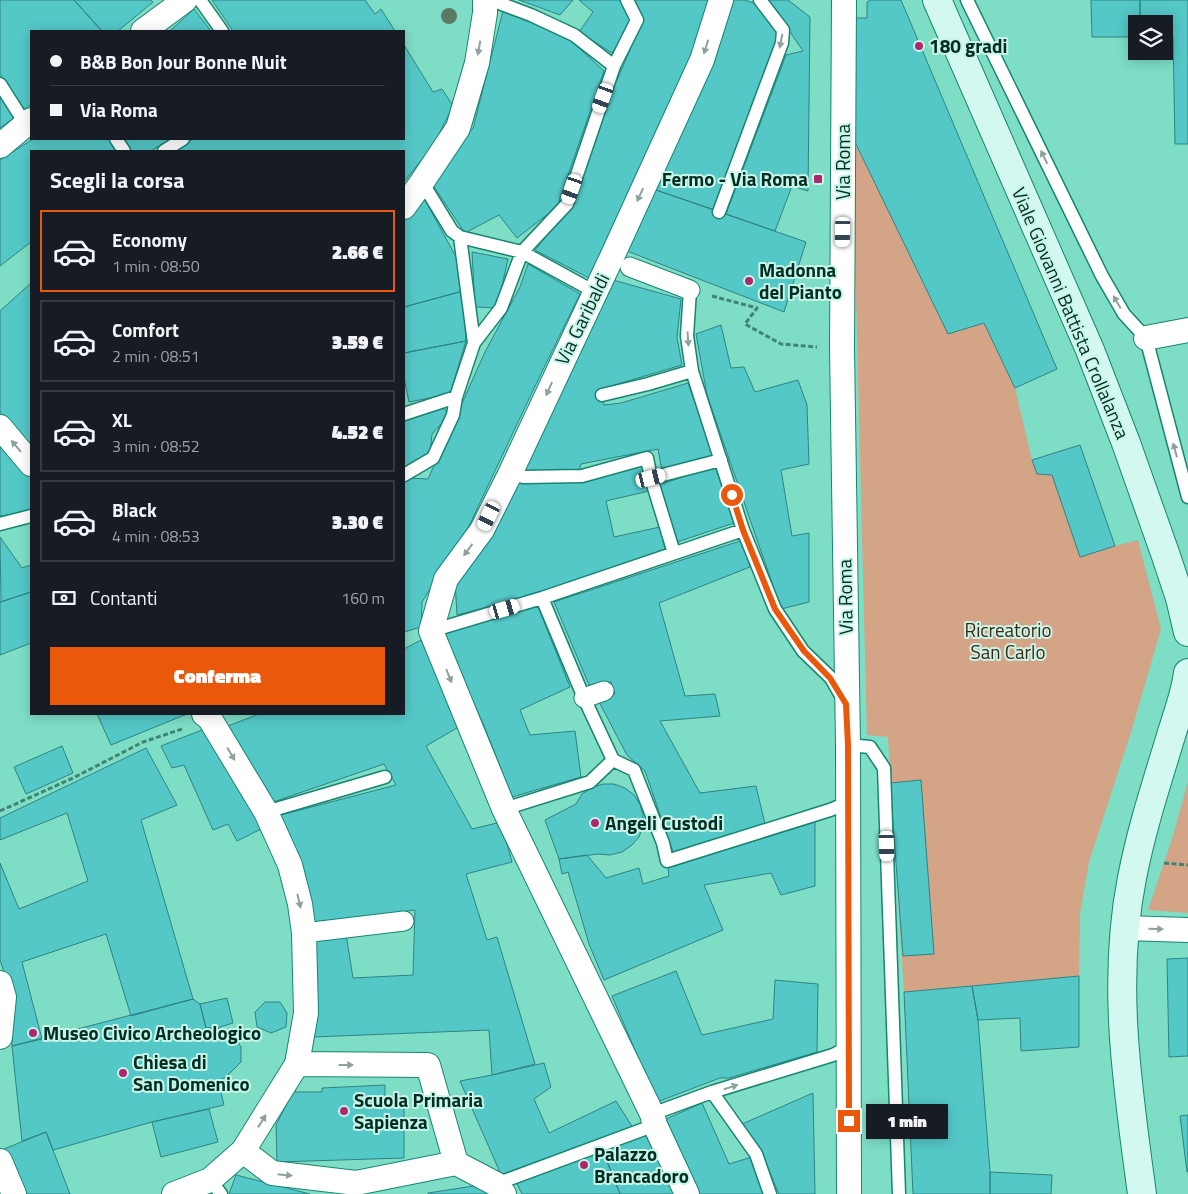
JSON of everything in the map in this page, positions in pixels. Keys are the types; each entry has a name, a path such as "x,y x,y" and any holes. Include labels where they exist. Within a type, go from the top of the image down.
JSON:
{"main road":[{"name":"Viale Giovanni Battista Crollalanza","path":"938,0 1090,350 1126,443 1163,548 1180,598 1188,632"},
{"path":"1142,1194 1126,1077 1122,986 1124,928 1143,827 1188,673"}],"street":[{"path":"405,206 458,128 476,63 485,13 485,0"},
{"name":"Via Garibaldi","path":"431,631 446,580 482,530 510,474 702,60 721,0"},
{"name":"Via Roma","path":"844,0 842,348 848,745 849,1194"},
{"path":"144,30 171,4"},
{"path":"0,146 29,123"},
{"path":"630,267 690,290"},
{"path":"1146,338 1188,330"},
{"path":"0,427 30,463"},
{"path":"431,631 504,809 687,1194"},
{"path":"584,698 604,691"},
{"path":"174,1194 215,1187 243,1151 297,1064 306,1013 304,933 300,904 290,865 266,812 207,717"},
{"path":"304,933 404,921"},
{"path":"1124,928 1188,930"},
{"path":"0,983 4,997 0,1037"},
{"path":"297,1064 428,1066 456,1163 500,1189"},
{"path":"243,1151 272,1173 354,1188 456,1163"},
{"path":"0,1161 14,1194"}],"lane":[{"path":"200,0 221,30"},
{"path":"491,0 531,15 574,35 614,66"},
{"path":"405,474 433,458 452,415 474,343 501,308 522,252 566,204 614,66 637,20 627,0"},
{"path":"719,212 782,43 783,30 760,0"},
{"path":"967,0 1102,276 1124,314 1146,338 1188,497"},
{"path":"0,84 29,123"},
{"path":"166,150 181,140"},
{"path":"422,182 452,231 460,237 522,252 595,292"},
{"path":"460,237 474,343"},
{"path":"690,290 687,336 692,371 743,530 775,609 804,651 830,678 846,704"},
{"path":"602,395 692,371"},
{"path":"405,414 456,397"},
{"path":"510,474 523,477 582,476 648,458 651,478 674,553"},
{"path":"651,478 721,460"},
{"path":"0,524 30,516"},
{"path":"431,631 542,598 743,530"},
{"path":"542,598 584,698 613,760 634,770 664,843 667,861 830,810 847,802"},
{"path":"848,745 870,746 884,768 899,1194"},
{"path":"504,809 590,782 613,760"},
{"path":"266,812 385,777"},
{"path":"500,1189 712,1092 833,1054 848,1047"},
{"path":"712,1092 756,1154 770,1194"}],"path":[{"path":"690,290 756,308 745,324 780,344 842,348"},
{"path":"0,811 73,778 143,742 207,717"}],"green space":[{"name":"Ricreatorio San Carlo","path":"852,139 884,199 984,323 1015,388 1032,460 1080,445 1115,546 1138,540 1161,629 1132,729 1089,862 1080,913 1079,976 904,992 888,737 867,735"},
{"path":"1188,781 1188,913 1148,910 1173,836"}],"building":[{"path":"0,0 74,0 101,30 30,30 30,105 24,110 0,74"},
{"path":"74,0 151,0 153,2 119,30 101,30"},
{"path":"212,0 365,0 375,14 381,9 394,30 232,30"},
{"path":"519,0 573,0 560,15"},
{"path":"579,0 622,0 634,20 612,53 579,32 593,12"},
{"path":"633,0 713,0 697,54 589,278 535,250 571,206 598,125 643,19"},
{"path":"730,0 745,0 759,5 780,32 715,210 656,190"},
{"path":"768,0 788,0 810,17 808,191 792,186 775,231 726,214 786,55 803,51"},
{"path":"871,0 901,0 1057,369 1015,388 984,323 948,334 852,136 855,18 867,18 867,2"},
{"path":"1091,0 1140,0 1140,15 1128,15 1128,37 1092,37"},
{"path":"1140,0 1188,0 1188,144 1175,144 1173,15 1140,15"},
{"path":"194,9 210,30 171,30"},
{"path":"503,11 568,38 604,71 557,207 517,238 499,215 465,233 430,181 473,128"},
{"path":"405,47 433,92 442,89 453,106 434,144 405,181 405,150 175,150 191,140 405,140"},
{"path":"0,94 15,117 0,128"},
{"path":"31,140 113,140 119,150 30,150 30,243 0,266 0,160"},
{"path":"124,140 168,140 153,150 130,150"},
{"name":"Madonna del Pianto","path":"656,190 806,242 784,312 627,251"},
{"path":"425,200 461,266 463,291 405,307 405,219"},
{"path":"472,252 508,259 497,308 475,307"},
{"path":"528,264 580,294 469,526 422,602 421,627 405,632 405,480 408,478 428,479 485,352 520,287"},
{"path":"613,280 681,299 677,337 682,365 604,388 602,395 604,405 621,403 688,383 715,459 662,471 658,449 581,464 579,470 524,471"},
{"path":"30,284 29,446 0,412 0,311"},
{"path":"463,291 466,341 405,353 405,307"},
{"path":"721,325 731,368 744,367 755,392 798,380 807,405 809,464 781,470 792,536 809,533 809,602 781,609 707,395 696,334"},
{"path":"466,341 450,394 409,402 405,383 405,353"},
{"path":"442,406 449,415 432,434 430,454 405,467 405,421"},
{"path":"0,445 30,474 30,509 0,516"},
{"path":"1080,445 1115,546 1080,557 1052,475 1037,474 1032,460"},
{"path":"643,465 649,491 606,501 614,537 660,527 665,549 531,595 457,615 455,581 501,520 518,482"},
{"path":"715,466 734,523 677,542 659,485"},
{"path":"0,537 22,568 30,565 30,592 1,602"},
{"path":"743,540 750,567 659,603 685,696 715,694 720,716 660,721 700,793 756,786 765,824 673,852 645,771 627,755 598,700 615,694 611,682 589,685 554,602"},
{"path":"30,592 30,643 0,655 0,602"},
{"path":"537,604 570,687 520,710 530,735 575,731 581,777 512,797 483,723 440,635"},
{"path":"421,640 462,725 426,746 472,829 501,822 512,862 466,874 487,940 497,937 535,1064 492,1075 489,1030 313,1037 309,939 346,934 353,978 413,975 415,910 310,924 277,816 396,785 384,764 273,802 228,726 256,715 405,715 405,648"},
{"path":"97,715 185,715 111,745"},
{"path":"207,728 263,828 237,841 228,824 213,830 184,765 172,768 161,746"},
{"path":"62,746 73,773 26,794 14,767"},
{"path":"146,748 177,805 141,820 193,999 131,1016 106,934 22,962 42,1039 12,1046 12,996 0,960 0,863 19,909 88,881 67,813 0,840 0,818"},
{"path":"921,780 934,954 903,956 890,783"},
{"name":"Angeli Custodi","path":"603,784 614,784 625,788 634,795 640,804 643,815 643,826 639,837 622,852 610,855 598,854 559,859 545,820 576,804 582,794 593,787"},
{"path":"815,822 815,886 781,895 771,873 704,885 723,930 604,980 589,944 568,872 562,874 559,859 587,855 606,878 639,868 643,884 669,876 668,868"},
{"path":"1188,958 1188,1056 1169,1057 1167,959"},
{"path":"676,971 702,1035 773,1019 775,980 818,984 817,1052 729,1078 720,1078 657,1102 612,996"},
{"path":"1079,976 1079,1047 1021,1051 1020,1018 978,1020 972,986"},
{"path":"972,986 978,1020 990,1172 990,1194 913,1194 904,992"},
{"path":"227,998 233,1023 217,1028 206,1028 200,1004"},
{"name":"Chiesa di San Domenico","path":"193,999 200,1004 206,1028 217,1028 228,1032 235,1037 241,1047 241,1062 227,1076 218,1081 224,1105 152,1122 53,1150 46,1132 22,1141 12,1046"},
{"path":"265,1002 280,1002 287,1013 286,1027 271,1033 257,1027 255,1012"},
{"path":"544,1063 551,1087 534,1099 549,1133 616,1101 633,1128 502,1177 460,1081"},
{"name":"Scuola Primaria Sapienza","path":"385,1085 385,1097 404,1096 404,1158 277,1162 276,1125 293,1092 322,1092 322,1088"},
{"path":"813,1093 815,1194 779,1194 763,1156 742,1124"},
{"path":"702,1103 729,1164 752,1157 764,1194 698,1194 666,1119"},
{"path":"209,1109 218,1142 161,1157 152,1122"},
{"path":"1188,1115 1188,1172 1187,1172 1180,1116"},
{"path":"46,1132 70,1194 22,1194 4,1149"},
{"path":"645,1134 676,1194 620,1194 602,1149"},
{"name":"Palazzo Brancadoro","path":"602,1149 620,1194 522,1194 515,1180"},
{"path":"990,1172 1052,1175 1051,1194 990,1194"},
{"path":"236,1175 310,1194 229,1194"},
{"path":"487,1184 493,1194 428,1194 428,1193"}],"place":[{"name":"180 gradi","path":"919,46"},
{"name":"Fermo - Via Roma","path":"818,179"},
{"name":"Madonna del Pianto","path":"749,281"},
{"name":"Angeli Custodi","path":"595,823"},
{"name":"Museo Civico Archeologico","path":"33,1033"},
{"name":"Chiesa di San Domenico","path":"123,1073"},
{"name":"Scuola Primaria Sapienza","path":"344,1111"},
{"name":"Palazzo Brancadoro","path":"584,1165"}],"route":[{"path":"732,495 743,530 775,609 804,651 830,678 846,704 848,745 849,1121"}]}
